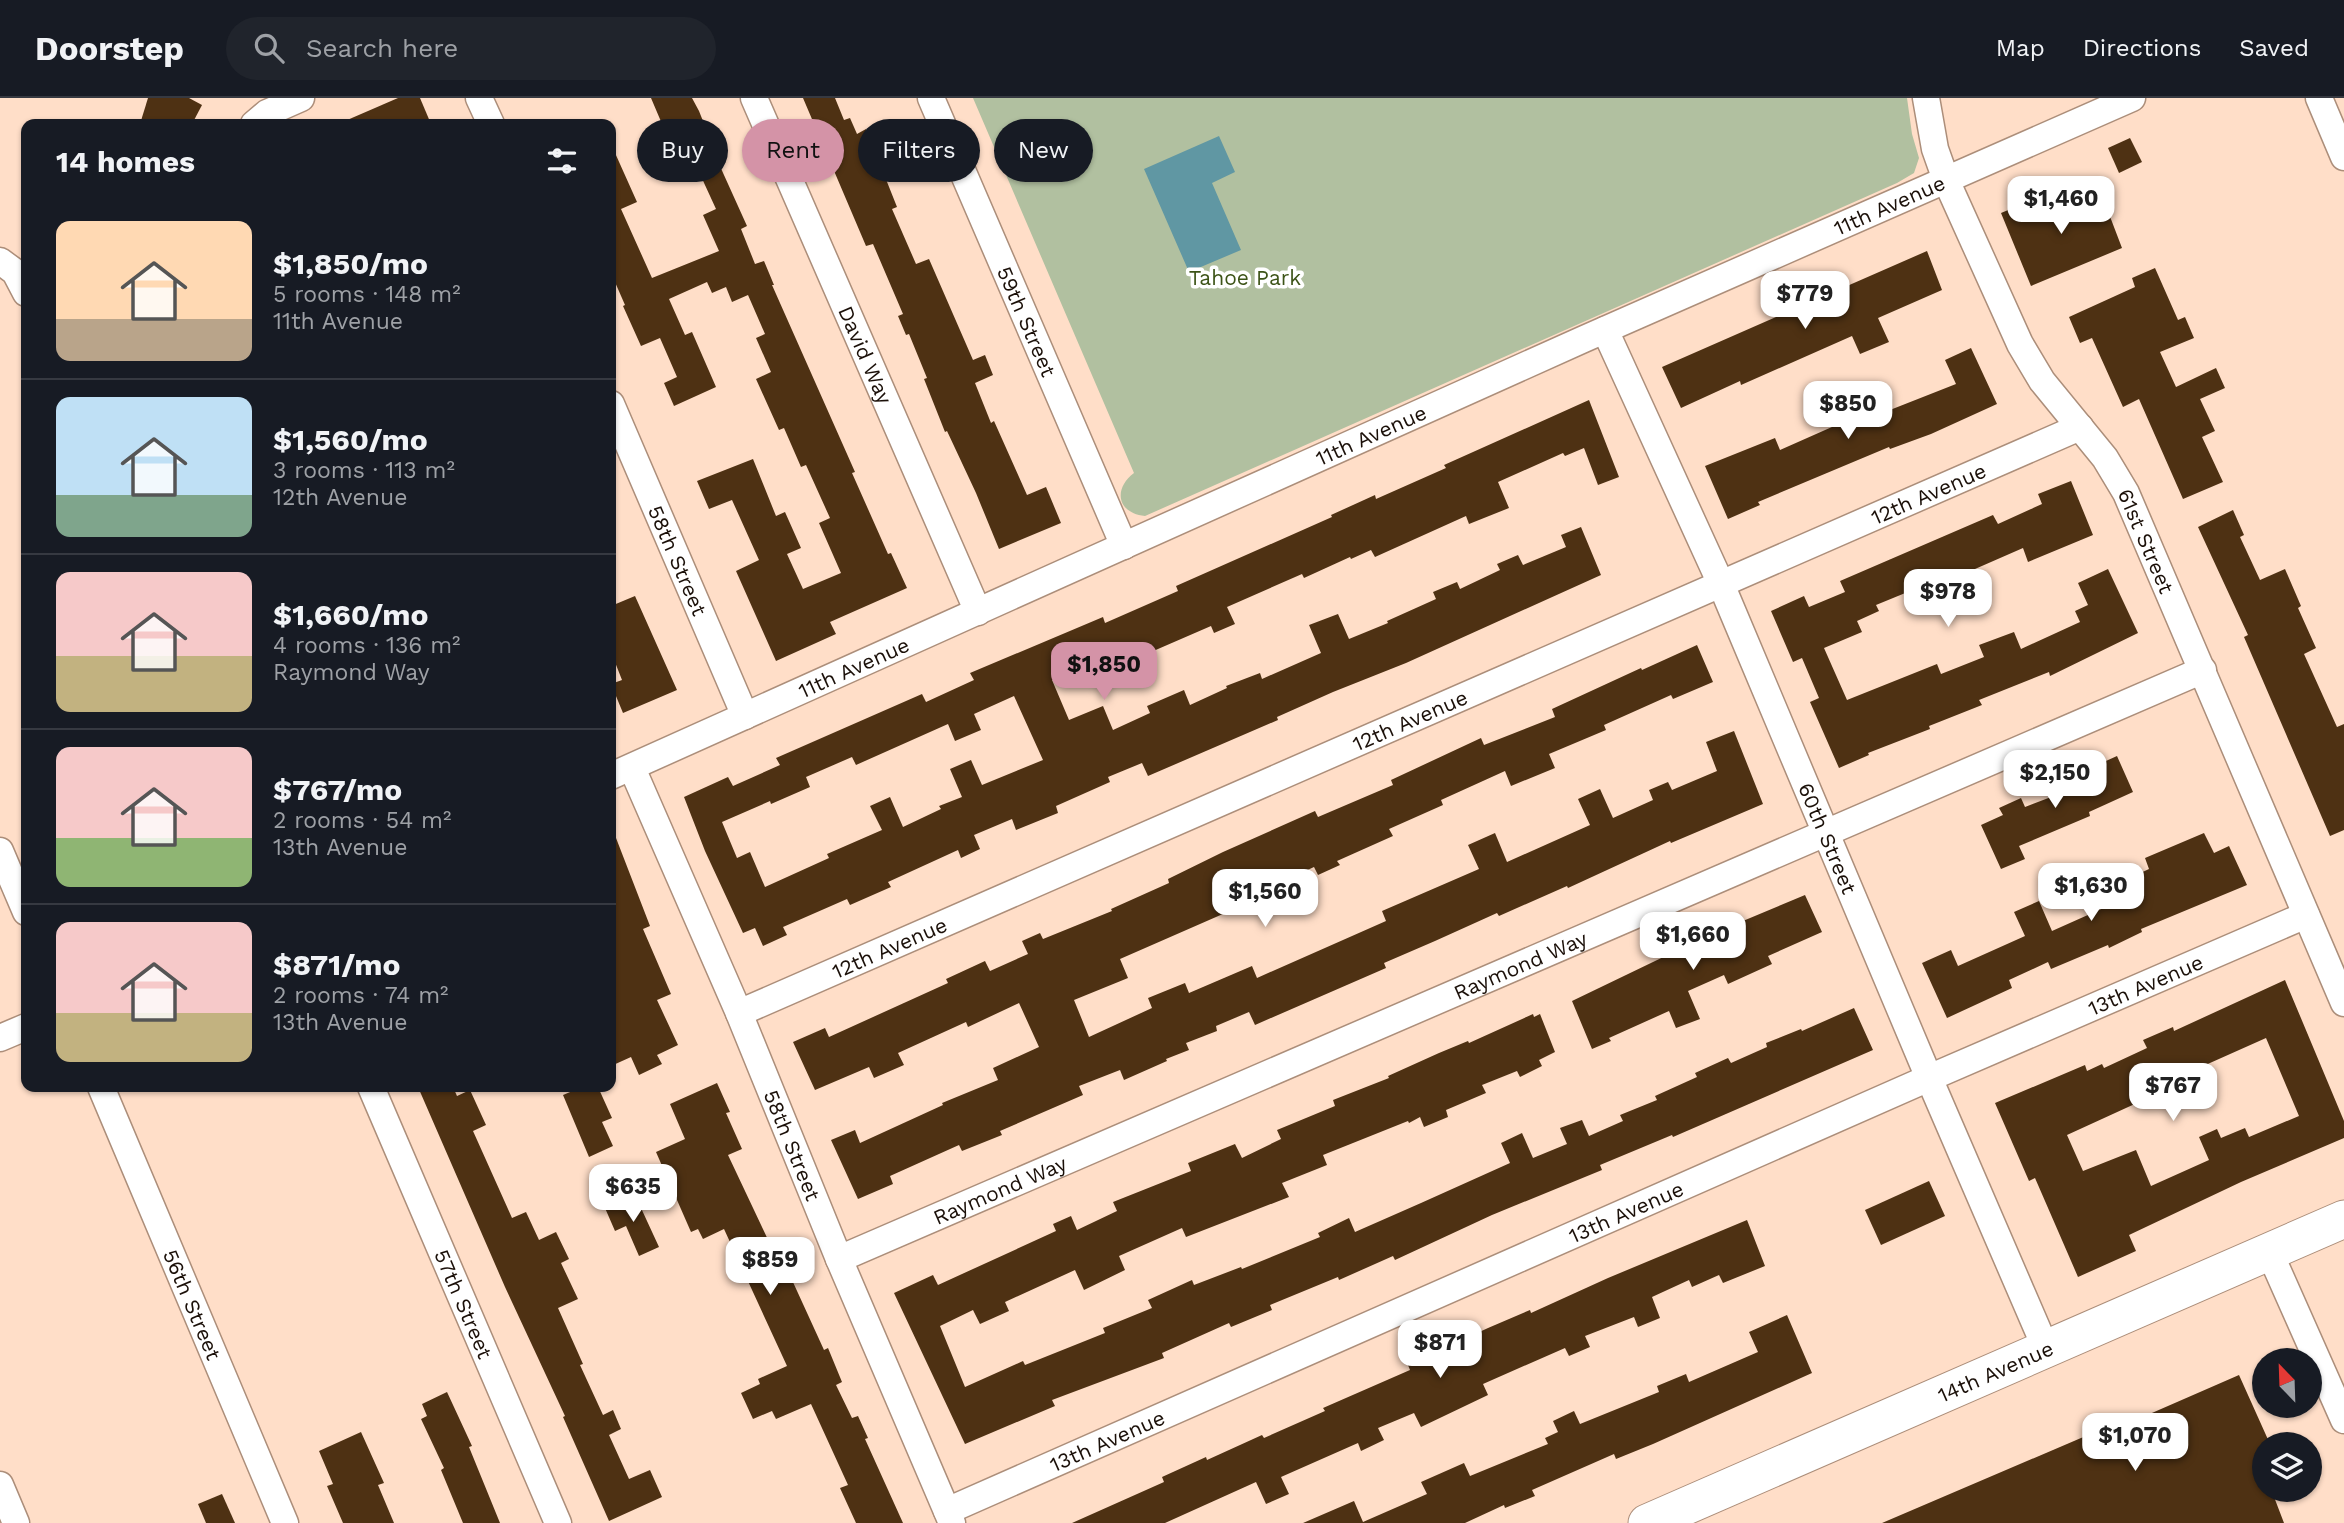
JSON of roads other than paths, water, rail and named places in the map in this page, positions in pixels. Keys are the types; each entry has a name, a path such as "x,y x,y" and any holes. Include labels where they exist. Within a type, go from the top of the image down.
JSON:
{"street":[{"path":"260,119 267,113 302,98"},
{"path":"479,98 489,119"},
{"name":"David Way","path":"754,98 978,612"},
{"name":"59th Street","path":"931,98 1124,546"},
{"name":"61st Street","path":"1926,98 1935,149 1946,180 2020,344 2042,381 2105,458 2126,493 2344,1003"},
{"name":"11th Avenue","path":"621,772 1605,330 2132,98"},
{"path":"2319,98 2344,157"},
{"path":"0,261 15,272 21,283"},
{"name":"60th Street","path":"1605,330 1721,584 2046,1349"},
{"name":"58th Street","path":"616,416 745,716"},
{"name":"12th Avenue","path":"739,1013 2080,426"},
{"name":"Raymond Way","path":"839,1259 2203,670"},
{"name":"58th Street","path":"621,772 739,1013 839,1259 949,1517"},
{"path":"0,851 21,900"},
{"name":"13th Avenue","path":"949,1517 1929,1078 2306,915"},
{"path":"0,1038 21,1029"},
{"name":"56th Street","path":"103,1092 285,1523"},
{"name":"57th Street","path":"374,1092 558,1523"},
{"name":"14th Avenue","path":"1647,1523 2344,1219"},
{"path":"2269,1251 2344,1420"},
{"path":"0,1485 16,1523"}],"water":[{"path":"1219,136 1235,172 1212,183 1241,250 1189,272 1144,169"}],"park label":[{"name":"Tahoe Park","path":"1245,277"}]}
